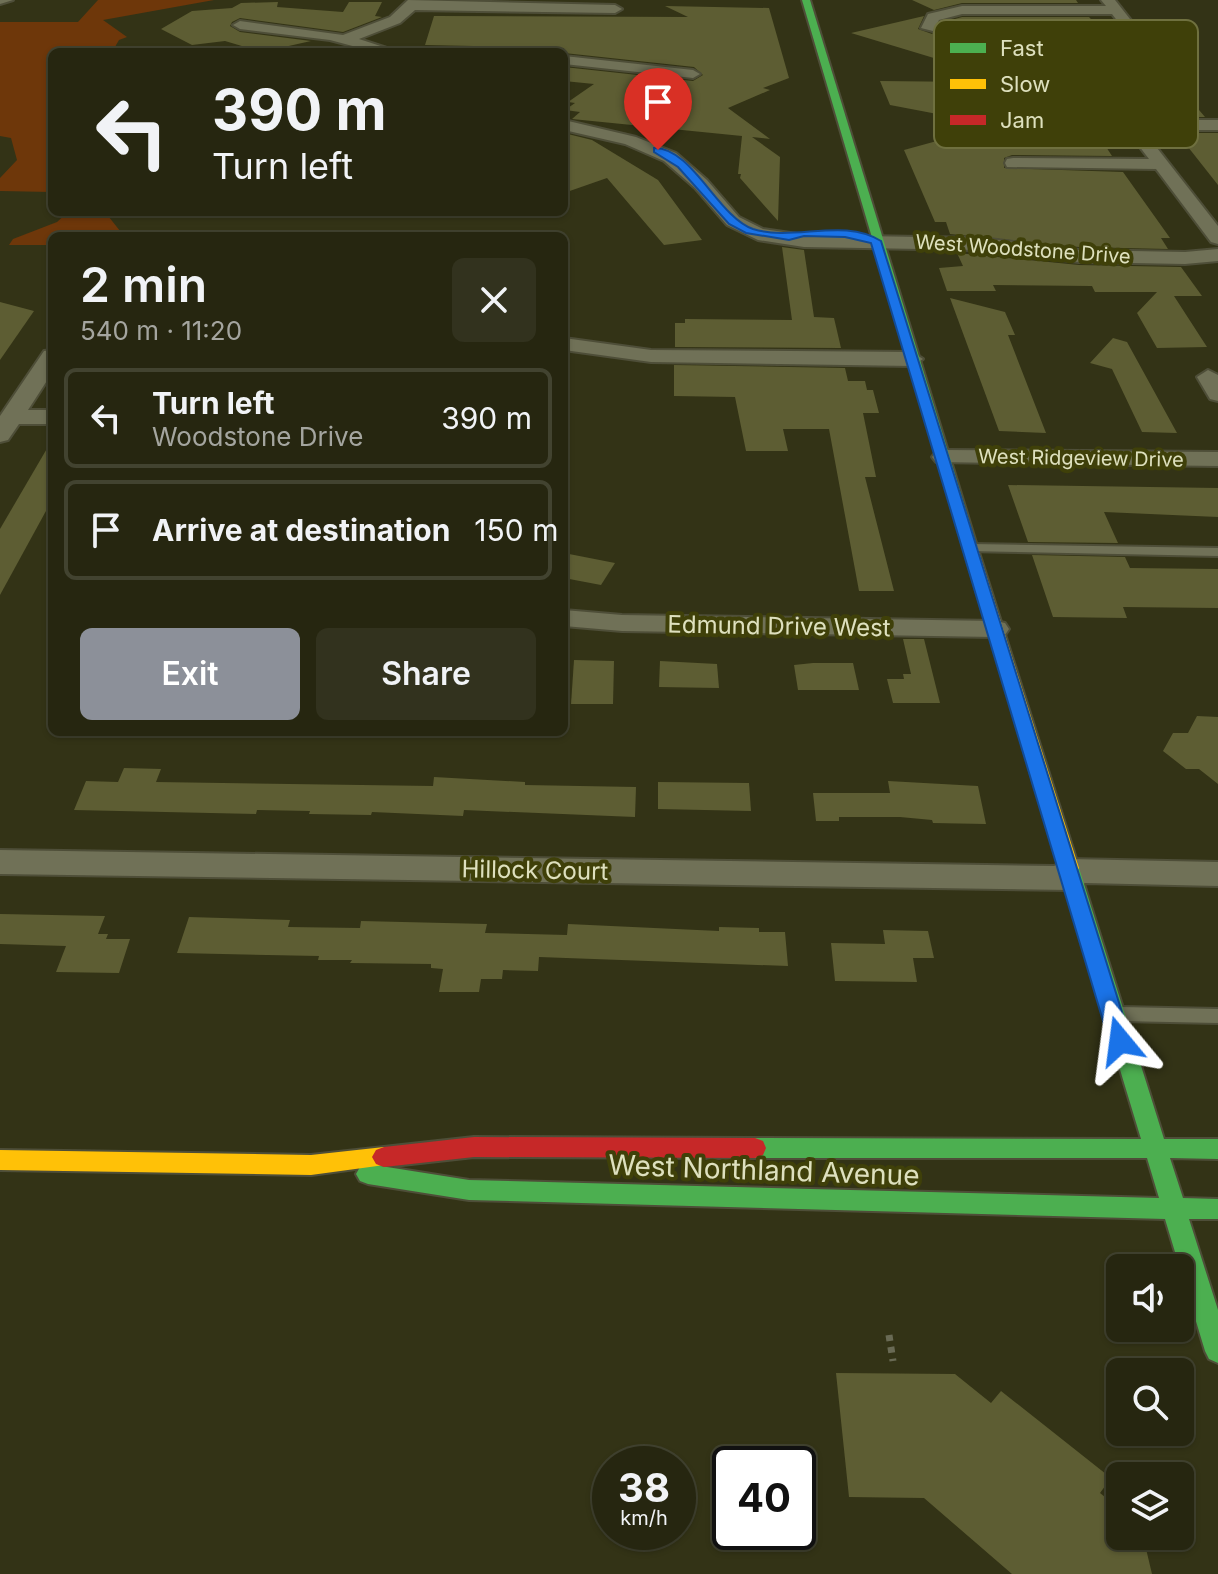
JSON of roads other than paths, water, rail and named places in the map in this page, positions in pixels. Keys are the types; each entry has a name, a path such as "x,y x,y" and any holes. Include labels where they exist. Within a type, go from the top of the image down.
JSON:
{"street":[{"path":"806,0 876,241 1152,1148 1218,1351"},
{"path":"346,39 394,19 414,3 615,9"},
{"path":"928,28 933,17 962,10 1113,5"},
{"path":"240,25 346,39 378,48"},
{"path":"568,60 693,74"},
{"name":"West Woodstone Drive","path":"568,126 678,155 740,227 758,234 804,241 980,244 1068,255 1185,258 1218,255"},
{"path":"1148,148 1218,238"},
{"path":"1013,163 1161,164"},
{"path":"568,345 622,354 685,358 912,359"},
{"path":"6,426 48,362"},
{"path":"6,426 48,418"},
{"name":"West Ridgeview Drive","path":"944,457 1218,459"},
{"name":"Edmund Drive West","path":"568,618 637,624 995,629"},
{"name":"Hillock Court","path":"0,862 1070,875 1218,874"},
{"name":"West Northland Avenue","path":"0,1160 311,1165 474,1147 1218,1149"},
{"name":"West Northland Avenue","path":"311,1165 469,1190 1218,1209"}],"lane":[{"path":"0,2 10,0"},
{"path":"971,548 1218,552"},
{"path":"1112,1013 1218,1016"}]}
